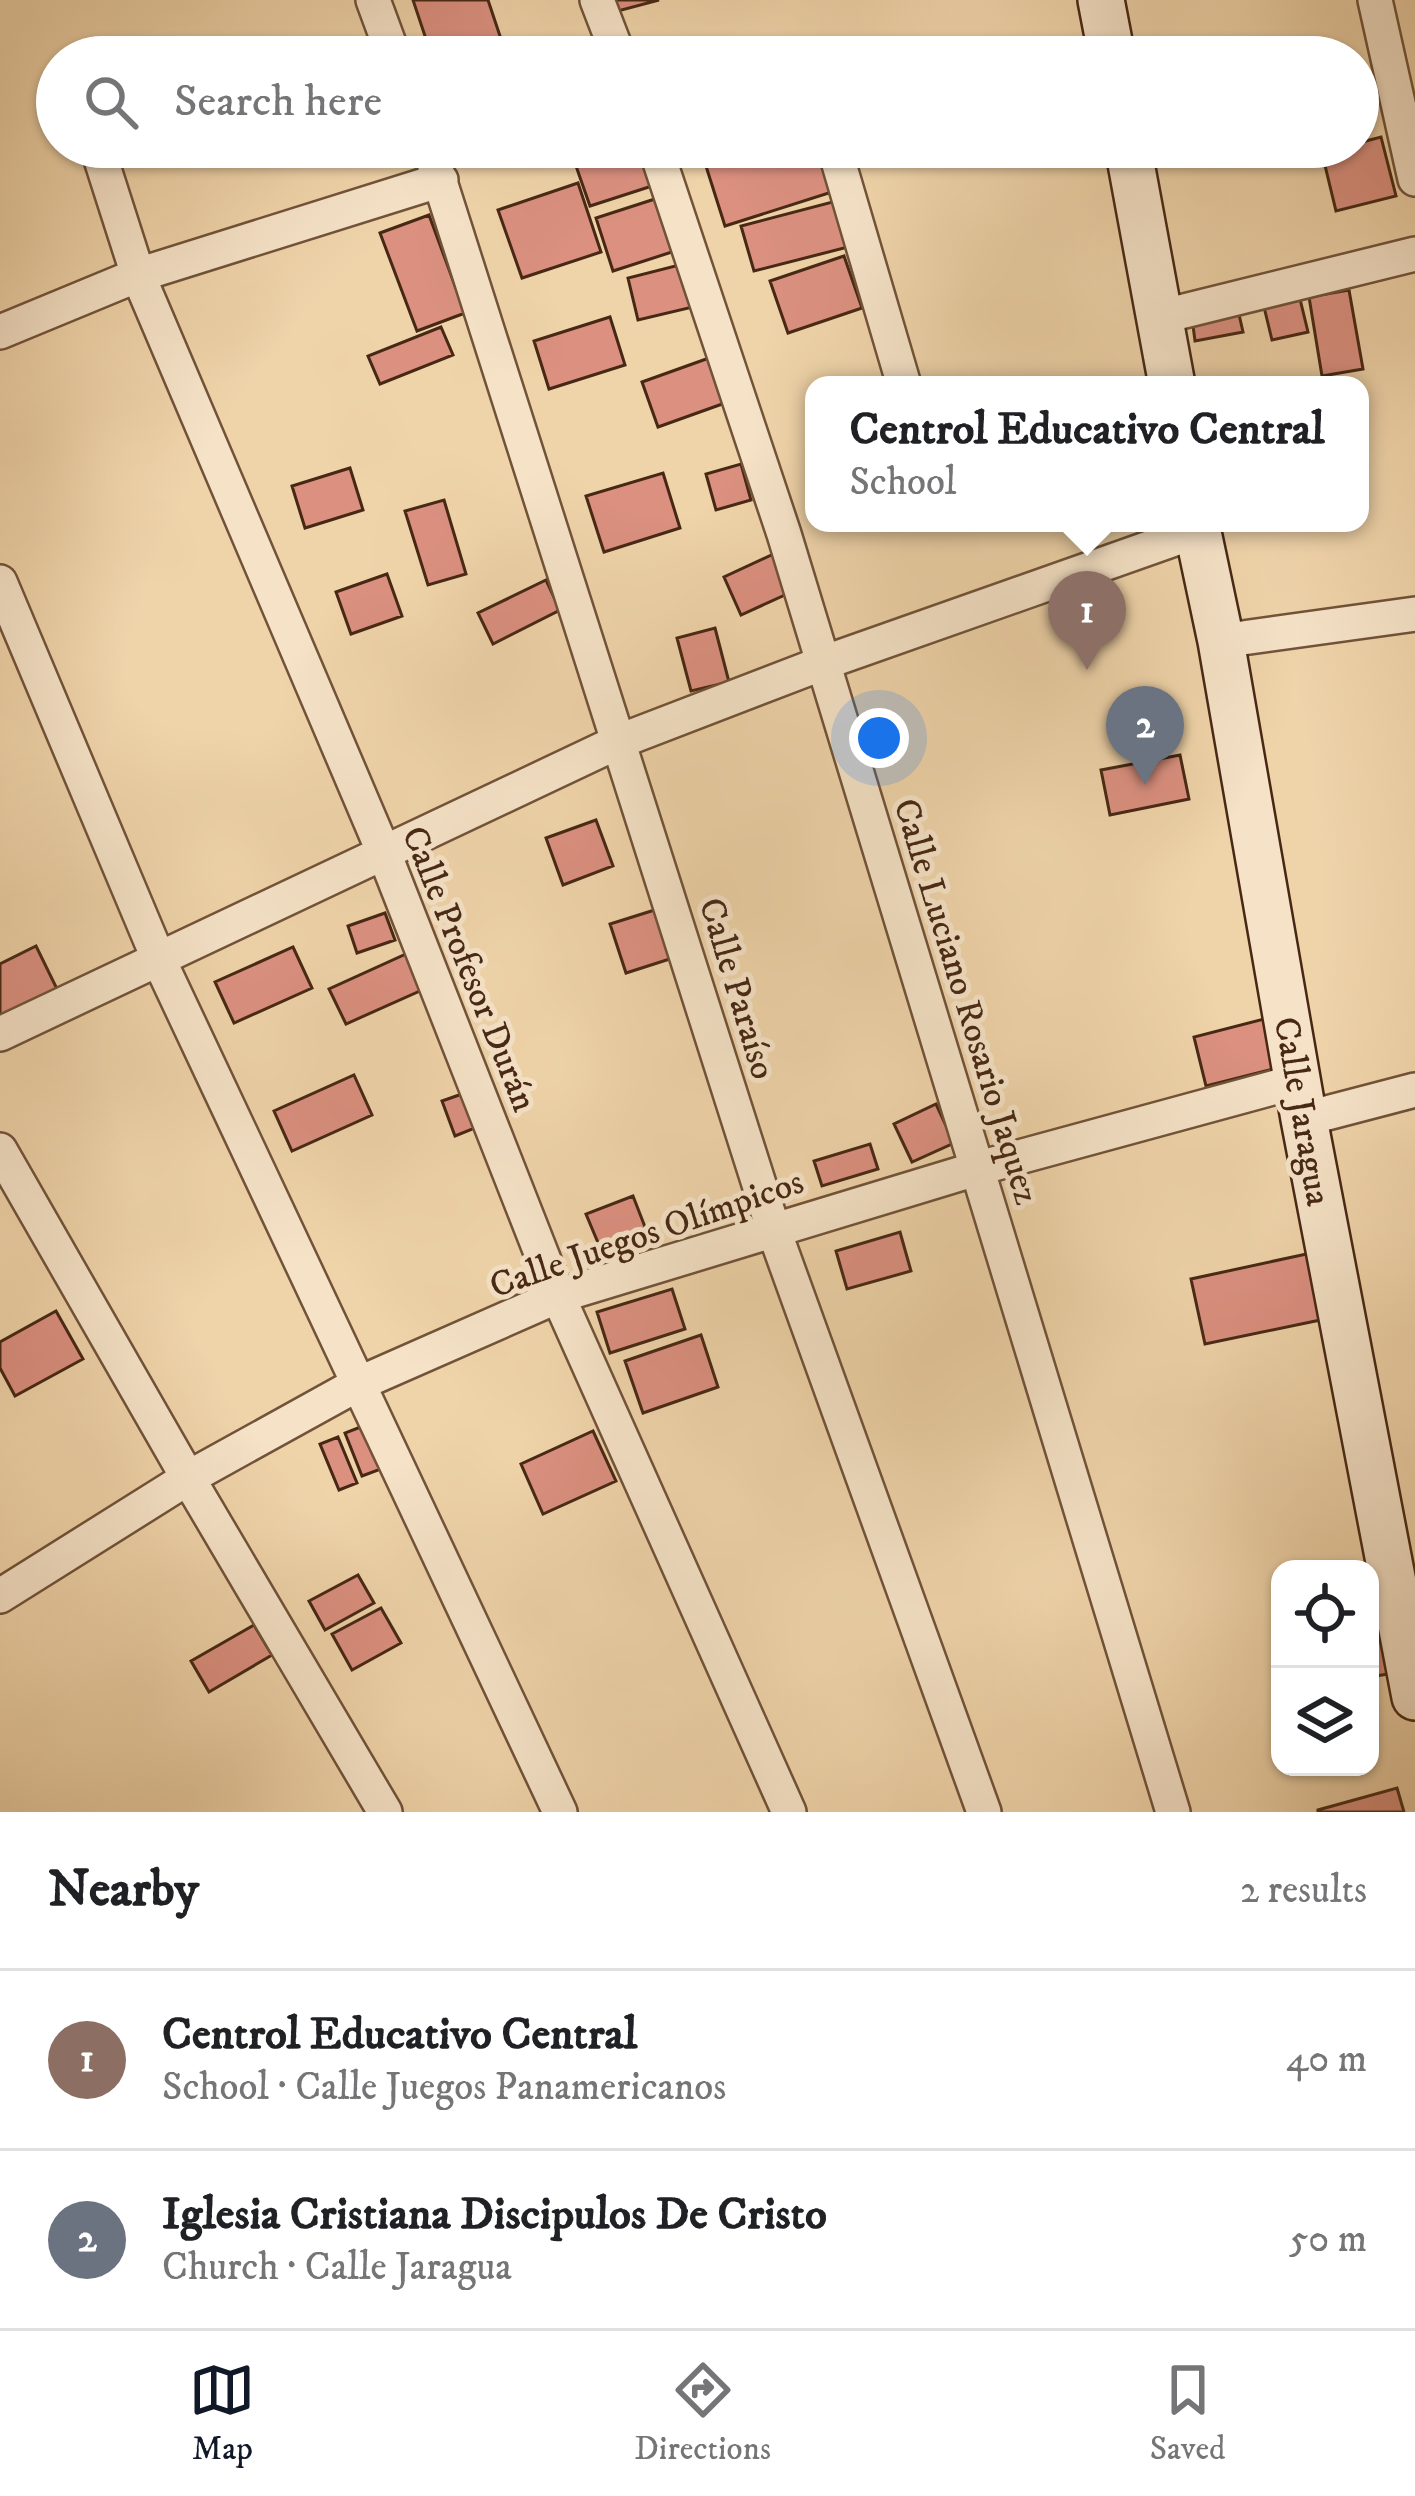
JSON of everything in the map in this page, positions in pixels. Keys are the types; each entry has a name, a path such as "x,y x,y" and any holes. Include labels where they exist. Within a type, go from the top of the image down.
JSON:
{"street":[{"path":"373,0 386,36"},
{"path":"597,0 611,36"},
{"path":"1101,0 1108,36"},
{"path":"1375,0 1415,179"},
{"name":"Calle Profesor Durán","path":"105,168 138,275 384,854 558,1296 789,1812"},
{"name":"Calle Paraíso","path":"437,168 773,1228 984,1812"},
{"name":"Calle Luciano Rosario Jaquez","path":"663,168 799,528 823,663 1173,1812"},
{"path":"840,168 901,376"},
{"path":"1132,168 1170,376"},
{"path":"0,332 138,275 441,180"},
{"path":"1160,316 1415,254"},
{"path":"0,1034 620,742 1182,532"},
{"name":"Calle Jaragua","path":"1197,532 1415,1697"},
{"path":"0,581 159,960 560,1812"},
{"path":"1221,641 1415,614"},
{"name":"Calle Juegos Olímpicos","path":"0,1597 188,1478 358,1384 558,1296 979,1168 1301,1100 1415,1090"},
{"path":"0,1150 385,1812"}],"building":[{"path":"413,0 488,0 500,36 425,36"},
{"path":"615,0 659,0 618,11"},
{"path":"1379,138 1396,196 1336,211 1326,168 1379,168"},
{"path":"577,168 646,168 652,186 590,206"},
{"path":"707,168 827,168 835,191 725,226"},
{"path":"578,183 601,252 522,278 498,210"},
{"path":"658,198 675,251 613,271 596,218"},
{"path":"840,200 852,246 754,271 741,226"},
{"path":"429,215 465,313 417,331 380,233"},
{"path":"844,256 862,308 788,333 770,281"},
{"path":"683,264 693,307 638,320 628,278"},
{"path":"1349,290 1363,369 1322,376 1309,297"},
{"path":"1300,299 1308,332 1272,340 1264,307"},
{"path":"1238,310 1243,332 1195,341 1192,318"},
{"path":"610,317 625,365 549,389 534,341"},
{"path":"441,327 453,355 380,384 368,356"},
{"path":"709,358 725,403 658,427 642,382"},
{"path":"741,464 751,500 716,510 706,474"},
{"path":"350,468 363,510 305,528 292,486"},
{"path":"663,473 680,528 604,552 586,496"},
{"path":"444,500 466,574 428,585 405,511"},
{"path":"780,551 798,589 741,615 724,577"},
{"path":"387,574 402,616 351,634 336,592"},
{"path":"546,580 560,610 493,644 478,613"},
{"path":"715,628 729,682 691,691 677,638"},
{"path":"1180,755 1189,799 1110,815 1101,770"},
{"path":"596,820 613,866 563,885 546,838"},
{"path":"661,908 676,957 626,973 610,924"},
{"path":"385,913 395,940 357,953 348,926"},
{"path":"36,946 59,993 0,1022 0,964"},
{"path":"293,947 312,988 234,1023 215,982"},
{"path":"406,954 422,990 346,1024 329,989"},
{"path":"1272,1017 1285,1066 1206,1086 1194,1037"},
{"path":"354,1075 372,1115 292,1151 274,1111"},
{"path":"462,1094 475,1128 455,1136 442,1101"},
{"path":"936,1104 954,1143 912,1162 894,1124"},
{"path":"870,1144 878,1169 822,1186 814,1161"},
{"path":"633,1196 645,1227 599,1245 586,1214"},
{"path":"900,1232 911,1271 847,1289 836,1251"},
{"path":"1311,1253 1325,1319 1205,1344 1191,1279"},
{"path":"672,1289 685,1329 610,1353 597,1312"},
{"path":"56,1311 83,1359 15,1396 0,1368 0,1342"},
{"path":"701,1335 718,1387 643,1413 625,1361"},
{"path":"363,1426 381,1469 362,1476 345,1433"},
{"path":"593,1431 616,1481 543,1514 521,1464"},
{"path":"338,1437 357,1483 339,1490 320,1444"},
{"path":"358,1575 374,1603 325,1630 309,1601"},
{"path":"381,1608 401,1643 352,1670 332,1634"},
{"path":"254,1625 272,1655 209,1692 191,1661"},
{"path":"1379,1627 1388,1674 1379,1676"},
{"path":"1397,1788 1404,1812 1318,1812 1318,1810"}],"place":[{"name":"Centrol Educativo Central","path":"1087,670"},
{"name":"Iglesia Cristiana Discipulos De Cristo","path":"1145,785"}]}
